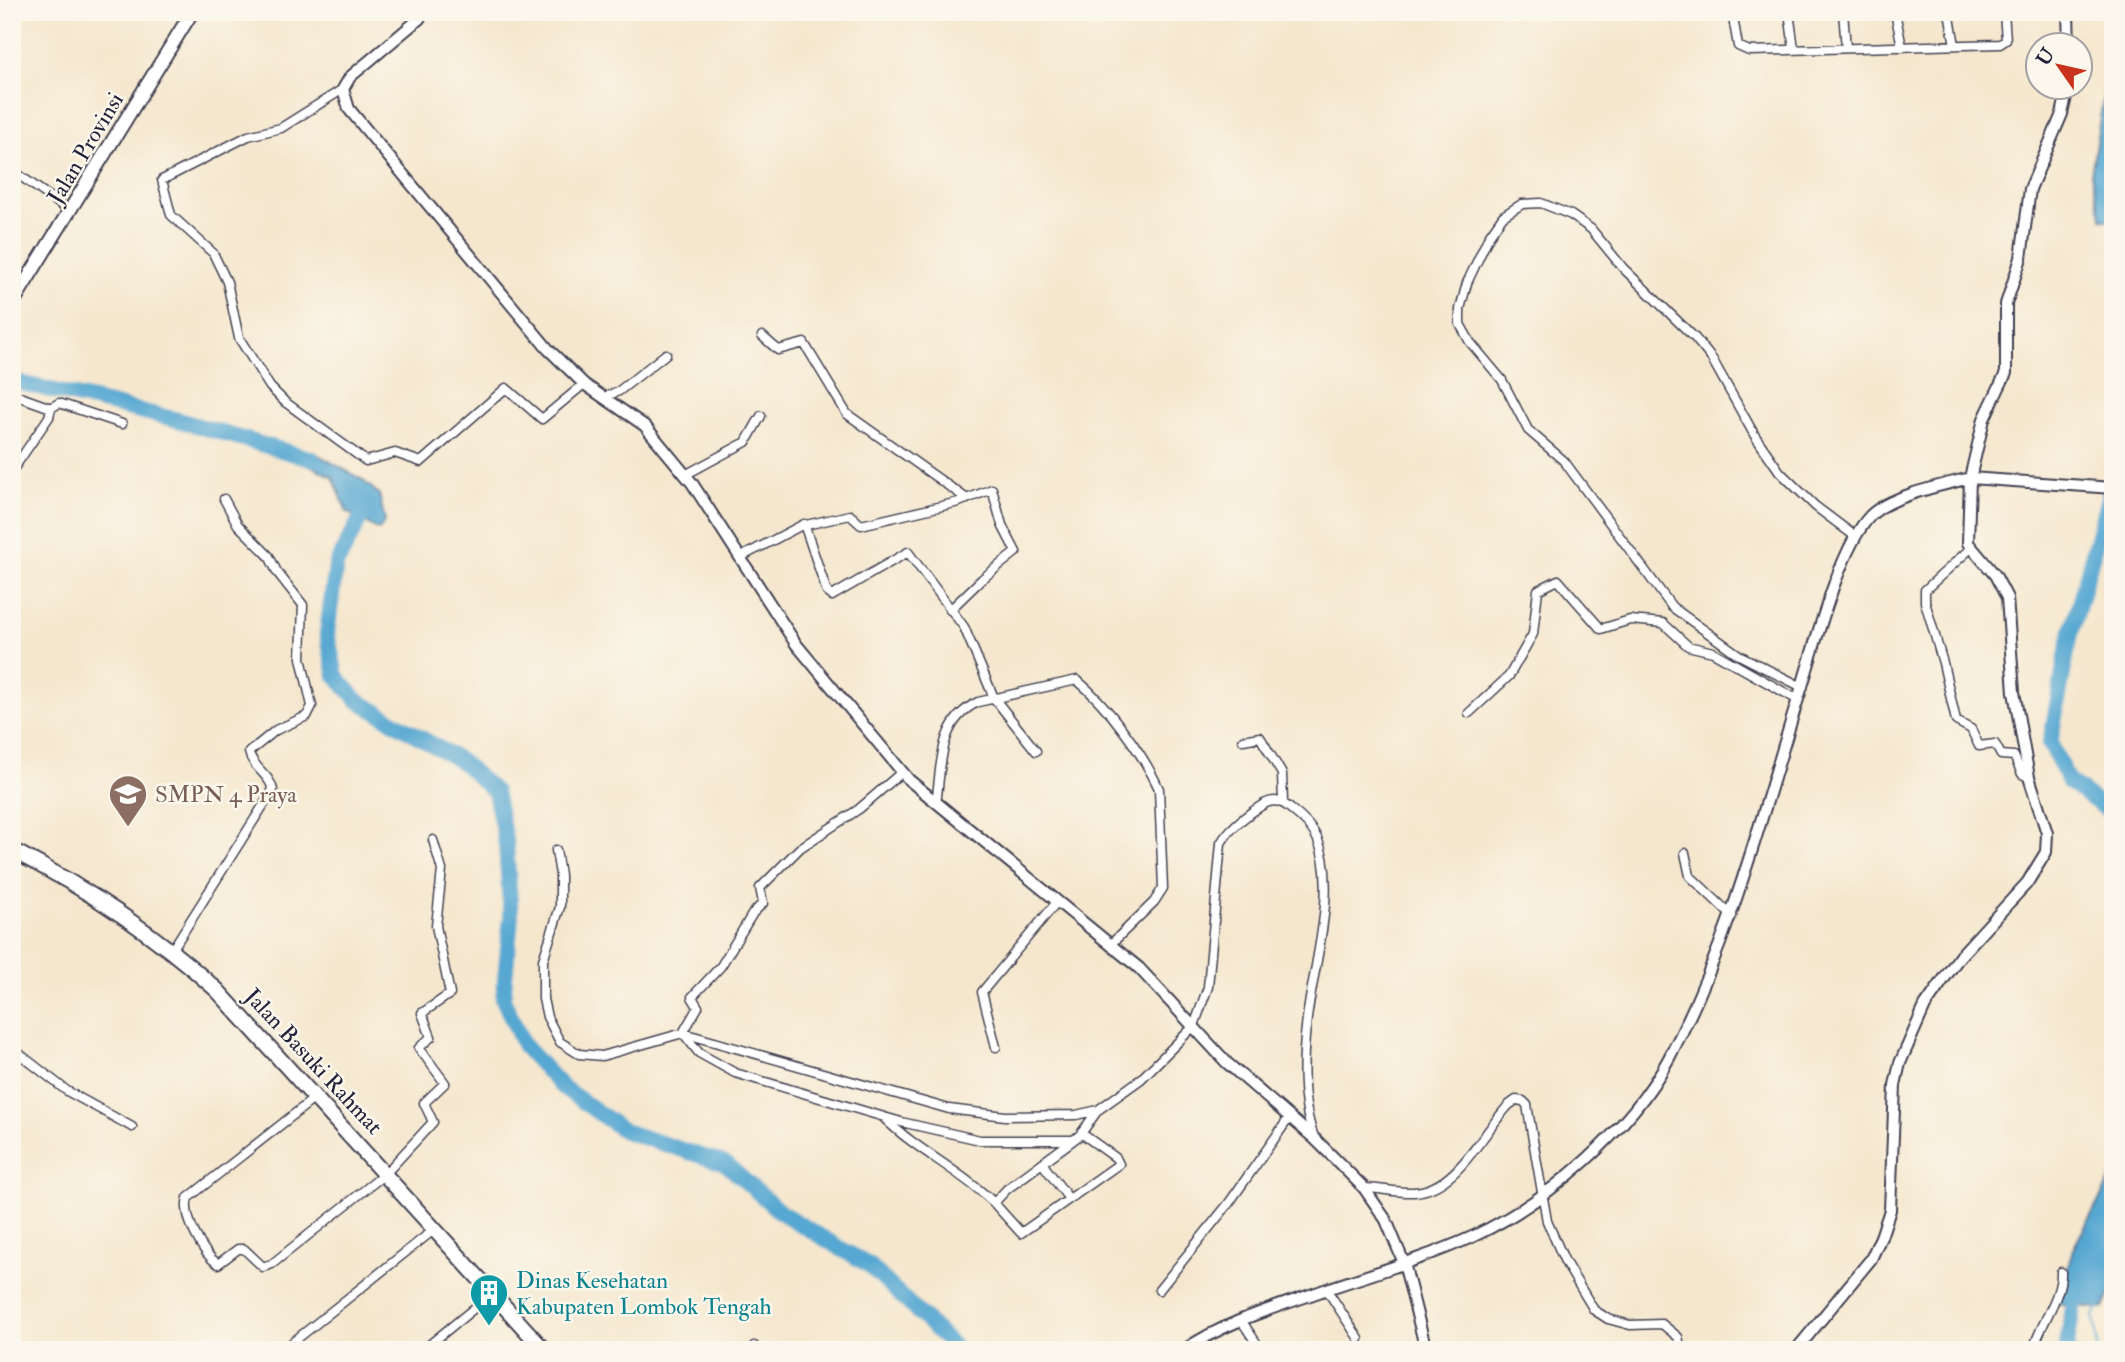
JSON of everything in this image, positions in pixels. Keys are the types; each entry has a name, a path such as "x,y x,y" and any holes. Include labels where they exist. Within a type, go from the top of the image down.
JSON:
{"main road":[{"name":"Jalan Provinsi","path":"12,304 192,12"},
{"name":"Jalan Basuki Rahmat","path":"12,849 95,896 172,950 217,990 544,1350"}],"street":[{"path":"423,12 419,19 351,77 343,89 281,128 248,136 162,180 171,215 214,253 227,282 239,338 270,387 285,402 366,461 396,453 421,462 506,388 541,419 584,384"},
{"path":"1732,12 1741,49 2003,43 2007,37 2004,12"},
{"path":"1789,12 1794,49"},
{"path":"1843,12 1846,48"},
{"path":"1895,12 1902,47"},
{"path":"1949,12 1955,45"},
{"path":"2068,12 2069,32"},
{"path":"343,89 349,109 548,349 584,384 645,426 685,475 741,556 796,644 902,772 1056,903 1111,944 1194,1026 1227,1063 1314,1137 1364,1188 1386,1220 1404,1263 1426,1350"},
{"path":"1796,1350 1863,1269 1881,1237 1890,1210 1895,1085 1900,1063 1926,1006 1960,956 2027,883 2046,852 2047,833 2029,777 2010,659 2007,598 1995,575 1971,548 1968,536 1970,478 1984,419 2006,373 2006,304 2021,258 2030,189 2065,102"},
{"path":"12,170 71,212"},
{"path":"1802,687 1739,655 1672,607 1564,461 1528,430 1502,380 1470,342 1460,324 1460,309 1489,236 1503,216 1522,204 1541,203 1571,215 1591,229 1623,268 1695,338 1712,359 1755,436 1780,472 1815,506 1856,537"},
{"path":"762,336 778,351 804,344 847,414 967,499"},
{"path":"604,397 618,391 666,354"},
{"path":"12,394 45,403 51,408"},
{"path":"51,408 63,403 122,424"},
{"path":"12,471 49,417 51,408"},
{"path":"685,475 746,442 761,416"},
{"path":"1184,1350 1241,1320 1474,1236 1541,1194 1614,1135 1648,1094 1704,987 1732,916 1815,642 1856,537 1878,508 1935,487 1970,478 2113,488"},
{"path":"741,556 800,523 807,525 850,515 861,525 967,499 992,489 1002,524 1016,552 982,579 950,610"},
{"path":"172,950 273,790 270,779 252,761 251,748 276,730 307,716 312,706 301,658 304,616 300,598 281,578 268,556 238,525 224,499"},
{"path":"807,525 829,595 837,595 907,551 969,639 994,698 1036,751"},
{"path":"1971,548 1925,590 1925,602 1956,722 1973,731 1979,746 1995,744 2001,755 2014,756 2022,774 2029,777"},
{"path":"1469,713 1509,676 1533,634 1538,590 1558,580 1601,629 1629,620 1662,623 1688,646 1713,652 1798,700"},
{"path":"936,803 948,730 963,709 994,698 1077,680 1094,694 1152,774 1159,789 1163,888 1154,902 1111,944"},
{"path":"1243,740 1260,737 1282,774 1283,803"},
{"path":"683,1033 698,1007 692,997 721,966 752,914 763,903 760,888 800,848 859,809 902,772"},
{"path":"994,1203 1007,1189 1082,1133 1098,1110 1141,1079 1194,1026 1208,987 1221,843 1236,826 1270,801 1283,803 1316,836 1325,876 1306,1028 1304,1104 1314,1137"},
{"path":"316,1097 188,1198 186,1205 198,1241 220,1265 231,1253 244,1249 258,1264 268,1266 386,1173 432,1124 424,1103 445,1084 418,1046 431,1037 423,1012 450,994 436,926 442,870 433,840"},
{"path":"556,850 560,875 560,907 543,960 541,982 547,1017 560,1042 579,1054 602,1056 683,1033 963,1113 1076,1115 1098,1110"},
{"path":"1685,853 1690,876 1732,916"},
{"path":"996,1047 982,992 1056,903"},
{"path":"683,1033 699,1053 735,1073 883,1117 980,1140 1073,1140"},
{"path":"12,1048 67,1091 132,1127"},
{"path":"1364,1188 1413,1192 1439,1185 1452,1174 1509,1105 1518,1100 1527,1105 1541,1194 1555,1242 1598,1314 1630,1325 1662,1324 1678,1336 1681,1350"},
{"path":"883,1117 908,1141 970,1181 1022,1233 1120,1163 1082,1133"},
{"path":"1160,1290 1220,1214 1289,1118"},
{"path":"1042,1163 1069,1199"},
{"path":"283,1350 436,1228"},
{"path":"2033,1350 2038,1331 2059,1291 2061,1272"},
{"path":"1327,1290 1359,1339"},
{"path":"423,1350 494,1292"},
{"path":"1241,1320 1261,1350"}],"water":[{"path":"2113,74 2113,220 2102,219 2091,174 2107,76"},
{"path":"317,454 361,479 379,494 385,521 379,530 347,512 333,477 308,464"},
{"path":"2113,1175 2113,1288 2103,1309 2054,1303 2062,1289 2073,1249"}],"waterway":[{"path":"12,381 178,420 312,459"},
{"path":"2113,480 2069,641 2050,743 2069,782 2113,814"},
{"path":"360,519 336,565 327,633 336,676 357,700 462,762 495,792 506,844 511,917 503,999 524,1046 561,1086 624,1131 726,1164 780,1212 870,1266 957,1350"},
{"path":"2066,1350 2077,1284"},
{"path":"2098,1308 2094,1316 2098,1350"}],"place":[{"name":"SMPN 4 Praya","path":"128,828"},
{"name":"Dinas Kesehatan Kabupaten Lombok Tengah","path":"489,1327"}]}
